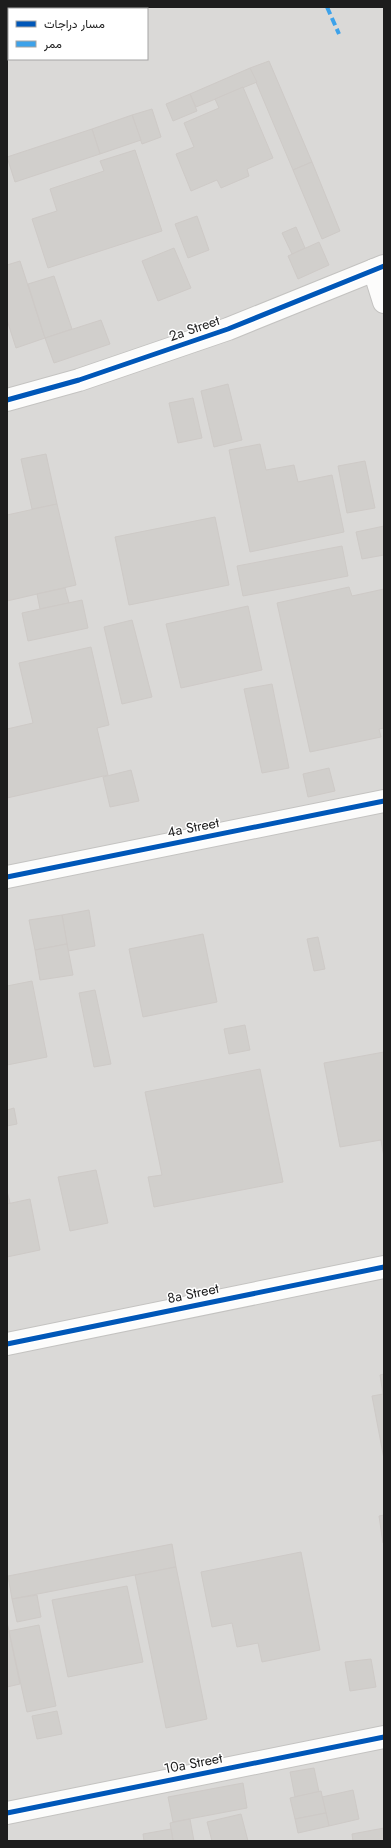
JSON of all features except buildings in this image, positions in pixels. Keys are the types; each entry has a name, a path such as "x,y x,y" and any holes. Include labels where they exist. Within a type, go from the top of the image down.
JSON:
{"street":[{"path":"379,268 384,302"},
{"name":"2a Street","path":"7,400 79,380 228,329 379,268"},
{"name":"4a Street","path":"7,877 384,801"},
{"name":"8a Street","path":"7,1344 384,1267"},
{"name":"10a Street","path":"7,1813 384,1737"}],"shaded area":[{"path":"7,7 384,7 384,1841 7,1841"}],"marked path":[{"path":"327,7 339,34"}],"cycle path":[{"path":"7,400 79,380 228,329 384,266"},
{"path":"7,877 384,801"},
{"path":"7,1344 384,1267"},
{"path":"7,1813 384,1737"}]}
